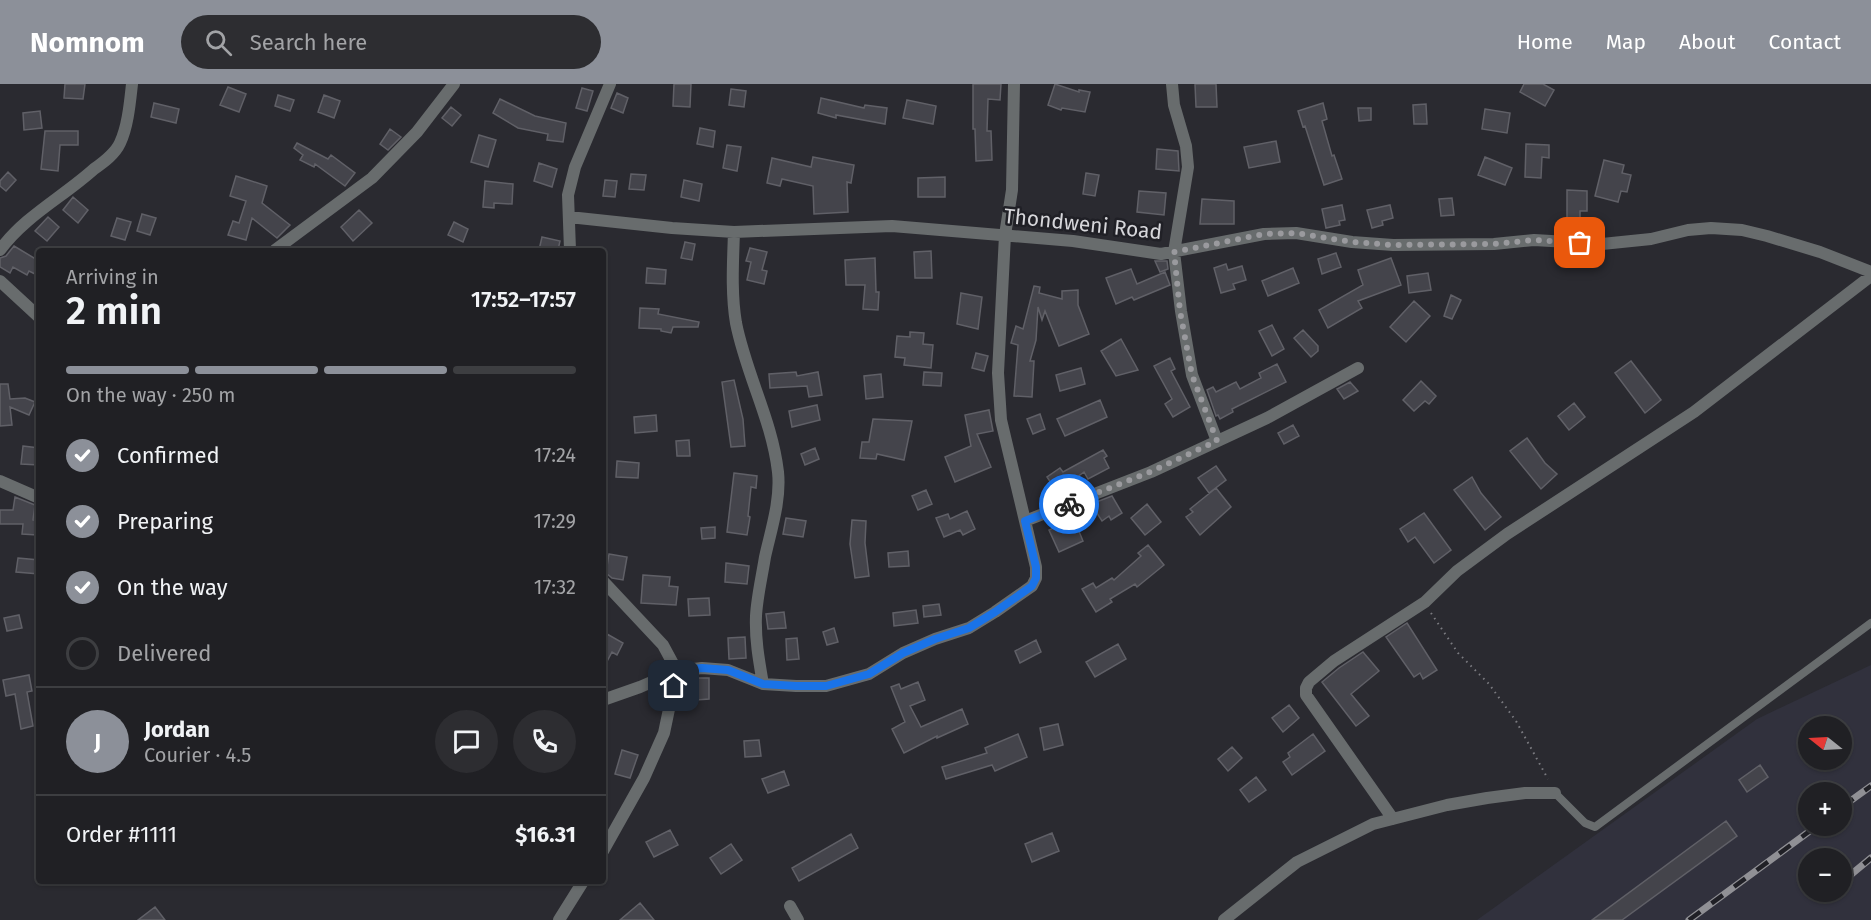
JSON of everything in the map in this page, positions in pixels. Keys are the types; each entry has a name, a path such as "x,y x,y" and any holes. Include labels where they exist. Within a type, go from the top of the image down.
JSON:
{"street":[{"path":"0,250 13,232 77,184 112,154 120,143 125,127 132,84"},
{"path":"277,248 372,178 417,132 454,84"},
{"path":"570,248 568,195 575,166 610,84"},
{"path":"606,699 677,671 702,668 728,670 763,684 826,686 869,674 903,653 969,628 1032,586 1036,578 1036,567 1001,420 998,373 1005,235 1012,190 1014,84"},
{"path":"1172,84 1174,105 1186,146 1188,167 1174,252 1180,311 1192,375 1217,441"},
{"name":"Thondweni Road","path":"569,217 672,228 734,231 892,226 1073,241 1146,253 1174,252 1264,234 1296,233 1352,242 1393,245 1494,244 1534,240 1602,244 1651,239 1688,230 1710,228 1742,230 1767,236 1820,252 1871,274"},
{"path":"734,231 733,286 736,322 772,436 778,475 774,521 756,615 757,646 763,684"},
{"path":"1393,819 1306,695 1309,682 1334,661 1425,602 1457,571 1507,534 1694,412 1871,274"},
{"path":"0,281 36,314"},
{"path":"1025,521 1150,472 1267,418 1358,368"},
{"path":"0,481 36,497"},
{"path":"606,585 663,645 677,671 664,733 644,778 606,846"},
{"path":"1224,920 1297,862 1373,824 1447,805 1487,798 1526,793 1555,793"},
{"path":"559,920 582,884"},
{"path":"790,906 798,920"}],"lane":[{"path":"1555,793 1585,823 1594,827 1871,623"}],"path":[{"path":"1425,602 1458,653 1489,684 1516,721 1555,793"}],"shaded area":[{"path":"1871,665 1871,920 1477,920 1757,719"}],"building":[{"path":"65,84 85,84 83,99 64,98"},
{"path":"674,84 691,84 690,107 673,106"},
{"path":"973,84 1001,84 1000,100 988,99 987,131 991,131 992,160 976,161"},
{"path":"1055,84 1079,92 1079,90 1090,92 1085,112 1062,108 1061,110 1048,105"},
{"path":"1195,84 1216,84 1217,107 1196,107"},
{"path":"1524,84 1543,84 1554,90 1545,106 1520,92"},
{"path":"228,87 246,94 239,112 220,105"},
{"path":"582,88 593,91 587,111 576,108"},
{"path":"731,89 746,91 744,107 729,105"},
{"path":"617,93 628,98 623,113 611,108"},
{"path":"278,95 294,100 290,111 275,106"},
{"path":"324,95 340,101 334,118 318,112"},
{"path":"821,98 864,108 865,105 887,108 885,124 836,115 836,118 818,113"},
{"path":"500,99 535,116 566,123 563,142 547,140 548,134 518,128 493,113"},
{"path":"907,100 936,106 933,124 903,118"},
{"path":"154,103 179,109 176,123 151,117"},
{"path":"1323,103 1327,119 1322,121 1332,156 1334,155 1342,179 1324,185 1298,111"},
{"path":"1426,104 1427,124 1414,124 1413,105"},
{"path":"451,107 461,115 452,126 442,118"},
{"path":"1358,108 1371,108 1371,120 1359,121"},
{"path":"1485,109 1510,113 1507,133 1482,129"},
{"path":"40,111 42,128 24,130 23,113"},
{"path":"700,128 715,131 713,147 697,144"},
{"path":"390,129 401,137 388,150 380,144"},
{"path":"45,131 78,131 78,145 60,145 58,171 41,169"},
{"path":"479,135 496,140 488,167 471,162"},
{"path":"1276,141 1280,162 1249,168 1244,147"},
{"path":"297,143 328,159 331,155 355,173 345,186 315,164 314,167 300,160 303,155 294,148"},
{"path":"1526,144 1549,145 1549,158 1542,157 1541,178 1525,177"},
{"path":"727,145 741,147 737,171 723,168"},
{"path":"1157,149 1178,151 1179,171 1156,169"},
{"path":"813,157 854,165 851,183 847,182 848,212 814,214 813,186 782,179 780,186 767,183 772,158 811,167"},
{"path":"1485,157 1512,168 1505,185 1478,175"},
{"path":"1604,160 1624,165 1622,173 1631,175 1627,192 1621,191 1618,202 1595,196"},
{"path":"539,163 557,169 552,187 534,181"},
{"path":"8,172 16,180 6,191 0,186 0,181"},
{"path":"1086,173 1099,175 1095,196 1083,194"},
{"path":"631,174 646,175 644,190 629,189"},
{"path":"236,176 267,186 262,203 290,225 277,238 252,218 246,240 228,235 233,221 239,223 246,201 230,196"},
{"path":"945,177 945,197 918,197 918,178"},
{"path":"605,180 617,181 615,197 603,196"},
{"path":"684,180 702,184 699,201 681,197"},
{"path":"485,181 513,184 512,204 494,203 494,208 483,207"},
{"path":"1567,190 1587,191 1587,211 1580,211 1580,221 1567,221"},
{"path":"1139,191 1166,193 1164,215 1137,212"},
{"path":"73,197 88,210 78,223 63,210"},
{"path":"1452,198 1454,215 1441,216 1439,199"},
{"path":"1202,199 1234,201 1234,224 1200,224"},
{"path":"1342,205 1345,220 1339,221 1340,225 1326,228 1322,209"},
{"path":"1390,205 1393,218 1382,221 1383,225 1372,228 1367,210"},
{"path":"359,210 372,223 353,241 341,227"},
{"path":"142,214 156,218 150,235 137,231"},
{"path":"48,217 59,227 47,241 35,231"},
{"path":"117,218 131,222 125,240 111,236"},
{"path":"454,222 468,229 463,242 448,235"},
{"path":"542,237 560,241 558,248 539,248"},
{"path":"685,242 695,244 692,260 681,258"},
{"path":"14,246 36,259 36,274 29,271 27,275 13,267 10,273 0,267 0,258 6,256"},
{"path":"750,248 767,252 762,270 767,271 764,284 747,280 751,262 746,261"},
{"path":"931,251 932,278 915,278 914,252"},
{"path":"1336,253 1341,267 1322,274 1318,259"},
{"path":"875,258 876,292 879,292 878,310 863,309 865,285 846,285 845,260"},
{"path":"1391,258 1401,285 1358,301 1362,308 1328,328 1319,310 1363,285 1358,270"},
{"path":"1155,261 1167,261 1168,269 1160,272"},
{"path":"1226,264 1228,270 1242,266 1246,280 1233,284 1235,289 1221,293 1214,268"},
{"path":"647,268 666,270 665,284 646,283"},
{"path":"1293,268 1299,283 1268,296 1262,281"},
{"path":"1131,269 1137,284 1165,272 1170,285 1134,300 1132,297 1116,304 1106,278"},
{"path":"1428,273 1431,290 1409,293 1407,276"},
{"path":"1034,286 1040,287 1039,293 1062,299 1062,291 1078,290 1078,305 1089,334 1059,346 1045,311 1042,320 1038,307 1036,340 1030,361 1034,361 1032,397 1014,396 1018,345 1011,343 1016,326 1023,329"},
{"path":"961,293 982,297 978,329 957,324"},
{"path":"1451,295 1461,300 1452,319 1444,316"},
{"path":"1414,301 1430,316 1406,342 1390,327"},
{"path":"640,308 659,309 658,314 699,322 698,327 673,327 671,333 661,331 661,329 639,328"},
{"path":"1272,325 1284,349 1272,356 1259,331"},
{"path":"1303,330 1318,346 1318,351 1311,357 1294,338"},
{"path":"910,332 924,333 923,344 933,345 931,368 904,365 905,358 895,357 897,336 910,337"},
{"path":"1121,339 1138,370 1116,376 1101,351"},
{"path":"976,353 988,356 984,371 972,368"},
{"path":"1170,358 1175,369 1171,371 1190,407 1173,417 1165,404 1172,399 1154,366"},
{"path":"1631,361 1661,400 1645,413 1615,373"},
{"path":"1277,364 1286,382 1232,409 1233,412 1220,419 1218,415 1216,416 1207,390 1213,387 1216,392 1236,382 1240,389 1261,378 1259,373"},
{"path":"1081,368 1085,384 1060,391 1056,375"},
{"path":"796,372 797,376 818,372 822,395 809,397 807,386 770,388 769,374"},
{"path":"924,372 942,373 941,386 923,385"},
{"path":"881,374 883,397 866,399 864,376"},
{"path":"734,380 743,419 745,446 731,447 722,382"},
{"path":"1421,381 1436,396 1429,404 1425,401 1414,411 1403,400"},
{"path":"1350,382 1358,391 1344,399 1337,389"},
{"path":"0,384 8,384 10,399 25,398 35,402 29,415 10,407 12,425 0,426"},
{"path":"1100,400 1107,417 1065,436 1057,419"},
{"path":"1574,403 1585,417 1569,430 1558,416"},
{"path":"817,405 820,420 792,427 789,411"},
{"path":"989,410 993,431 977,434 991,467 955,482 945,457 971,446 965,415"},
{"path":"1040,414 1045,429 1033,434 1027,419"},
{"path":"656,415 657,431 635,433 634,417"},
{"path":"873,419 912,421 904,460 877,454 876,459 860,458 862,442 869,442"},
{"path":"1293,425 1299,436 1284,444 1278,433"},
{"path":"1527,438 1545,463 1557,474 1541,489 1510,451"},
{"path":"689,440 690,456 677,456 676,441"},
{"path":"23,446 36,448 36,465 21,464"},
{"path":"815,448 819,459 805,465 801,454"},
{"path":"1103,450 1107,456 1104,458 1109,468 1088,479 1084,472 1057,492 1047,477 1060,468 1063,472"},
{"path":"617,461 639,463 638,478 616,477"},
{"path":"1216,466 1226,480 1209,493 1198,478"},
{"path":"734,473 757,476 756,488 751,487 747,535 727,532"},
{"path":"1472,477 1481,493 1501,517 1485,530 1454,490"},
{"path":"1216,488 1231,507 1200,535 1186,517 1193,512 1190,509"},
{"path":"926,490 932,504 918,510 912,496"},
{"path":"1112,496 1122,513 1111,520 1109,516 1102,521 1091,504"},
{"path":"15,497 35,505 33,520 36,521 36,535 22,534 23,524 0,524 0,510 13,510"},
{"path":"1147,504 1161,522 1145,535 1131,518"},
{"path":"967,511 975,529 963,535 960,530 944,537 936,518 948,514 950,519"},
{"path":"1424,513 1451,550 1434,563 1415,537 1408,542 1400,529"},
{"path":"786,518 806,521 803,537 783,534"},
{"path":"852,520 866,521 865,543 869,576 855,578 850,544"},
{"path":"1076,524 1083,541 1059,552 1049,530 1060,525 1062,530"},
{"path":"715,527 715,538 702,539 701,528"},
{"path":"1148,545 1164,565 1137,587 1135,584 1110,599 1112,602 1096,612 1082,589 1093,583 1096,588 1112,578 1114,580 1141,556 1138,553"},
{"path":"908,551 909,566 889,567 888,553"},
{"path":"609,554 627,557 623,580 612,578 606,573"},
{"path":"18,558 36,560 36,574 16,572"},
{"path":"726,563 749,566 747,584 725,582"},
{"path":"643,575 670,577 669,586 678,587 676,605 641,603"},
{"path":"709,598 710,615 689,616 688,599"},
{"path":"939,604 941,615 924,617 923,606"},
{"path":"916,610 918,623 894,626 893,613"},
{"path":"784,612 786,628 768,629 766,614"},
{"path":"19,615 22,628 7,631 4,618"},
{"path":"1407,623 1437,670 1423,679 1420,673 1414,677 1386,637"},
{"path":"834,628 838,642 827,645 823,632"},
{"path":"607,634 623,643 617,655 612,652 606,663"},
{"path":"745,637 746,658 729,659 728,638"},
{"path":"797,638 799,659 787,660 786,639"},
{"path":"1036,640 1041,652 1020,663 1015,651"},
{"path":"1118,644 1126,659 1095,677 1086,662"},
{"path":"1363,652 1379,671 1351,694 1369,716 1356,726 1322,682"},
{"path":"29,675 32,691 27,692 33,726 21,729 15,694 6,696 3,680"},
{"path":"695,678 709,678 709,699 696,700"},
{"path":"918,682 925,700 910,706 921,727 962,709 968,724 937,738 937,736 904,753 892,729 905,722 891,687 899,684 901,689"},
{"path":"1289,705 1299,718 1283,732 1272,718"},
{"path":"1058,724 1063,745 1044,750 1040,728"},
{"path":"1018,734 1027,757 995,771 992,765 946,779 942,767 987,753 985,748"},
{"path":"1313,734 1325,751 1292,775 1283,762 1290,757 1288,753"},
{"path":"759,740 761,756 745,757 744,741"},
{"path":"1232,747 1242,758 1228,771 1218,759"},
{"path":"622,750 638,755 630,778 615,774"},
{"path":"1760,765 1768,777 1747,792 1739,780"},
{"path":"784,771 789,785 768,793 762,779"},
{"path":"1256,777 1266,790 1249,802 1240,790"},
{"path":"1726,821 1737,836 1622,920 1592,920"},
{"path":"670,830 678,845 654,857 646,842"},
{"path":"1052,833 1059,851 1032,862 1025,844"},
{"path":"851,834 858,848 799,881 792,868"},
{"path":"731,844 742,860 721,874 710,858"},
{"path":"640,903 654,920 620,920"},
{"path":"155,907 165,920 138,920"}],"railway":[{"path":"1852,800 1871,786"},
{"path":"1689,920 1803,836"},
{"path":"1852,874 1871,858"}],"way so far":[{"path":"1069,504 1150,472 1217,441 1192,375 1180,311 1174,252 1237,238 1296,233 1352,242 1393,245 1494,244 1534,240 1580,243"}],"route":[{"path":"674,686 677,671 702,668 728,670 763,684 826,686 869,674 903,653 969,628 1032,586 1036,578 1036,567 1025,521 1069,504"}]}
